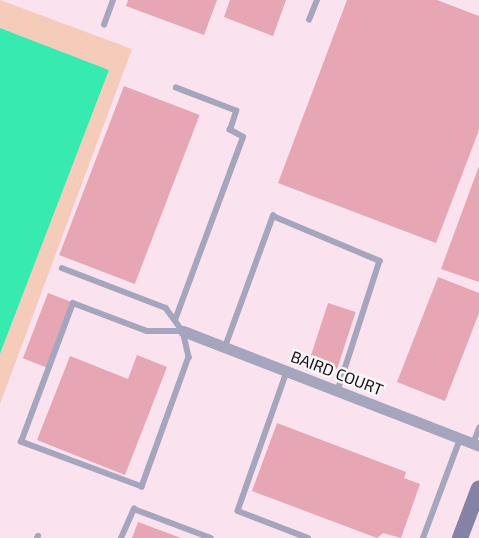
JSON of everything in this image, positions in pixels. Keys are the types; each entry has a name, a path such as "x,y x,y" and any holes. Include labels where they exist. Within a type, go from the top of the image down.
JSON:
{"main road":[{"path":"460,538 479,488"}],"street":[{"name":"BAIRD COURT","path":"183,331 476,445"}],"lane":[{"path":"104,25 113,0"},
{"path":"309,20 317,0"},
{"path":"175,320 243,137 230,130 236,111 176,88"},
{"path":"225,347 273,216 380,261 338,391"},
{"path":"62,268 166,308 183,331 189,358 142,487 21,442 73,303 147,331 183,331"},
{"path":"288,372 238,500 238,511 308,538"},
{"path":"476,445 479,428"},
{"path":"423,538 460,439"},
{"path":"121,538 134,509 211,538"}],"shaded area":[{"path":"0,0 132,49 0,404 0,354 109,70 0,28"},
{"path":"0,28 109,70 0,354"}],"building":[{"path":"128,0 217,0 204,35 126,6"},
{"path":"230,0 286,0 273,36 224,17"},
{"path":"347,0 437,0 479,16 479,130 436,243 278,183"},
{"path":"124,86 200,115 135,284 59,255"},
{"path":"479,166 479,282 441,269"},
{"path":"438,277 479,293 479,313 445,401 397,382"},
{"path":"48,293 72,302 47,368 23,358"},
{"path":"328,303 356,312 337,369 309,360"},
{"path":"137,355 167,367 125,475 37,440 70,356 128,379"},
{"path":"277,423 406,472 404,478 420,484 401,538 383,533 377,538 252,491"},
{"path":"138,522 181,538 132,538"}]}
